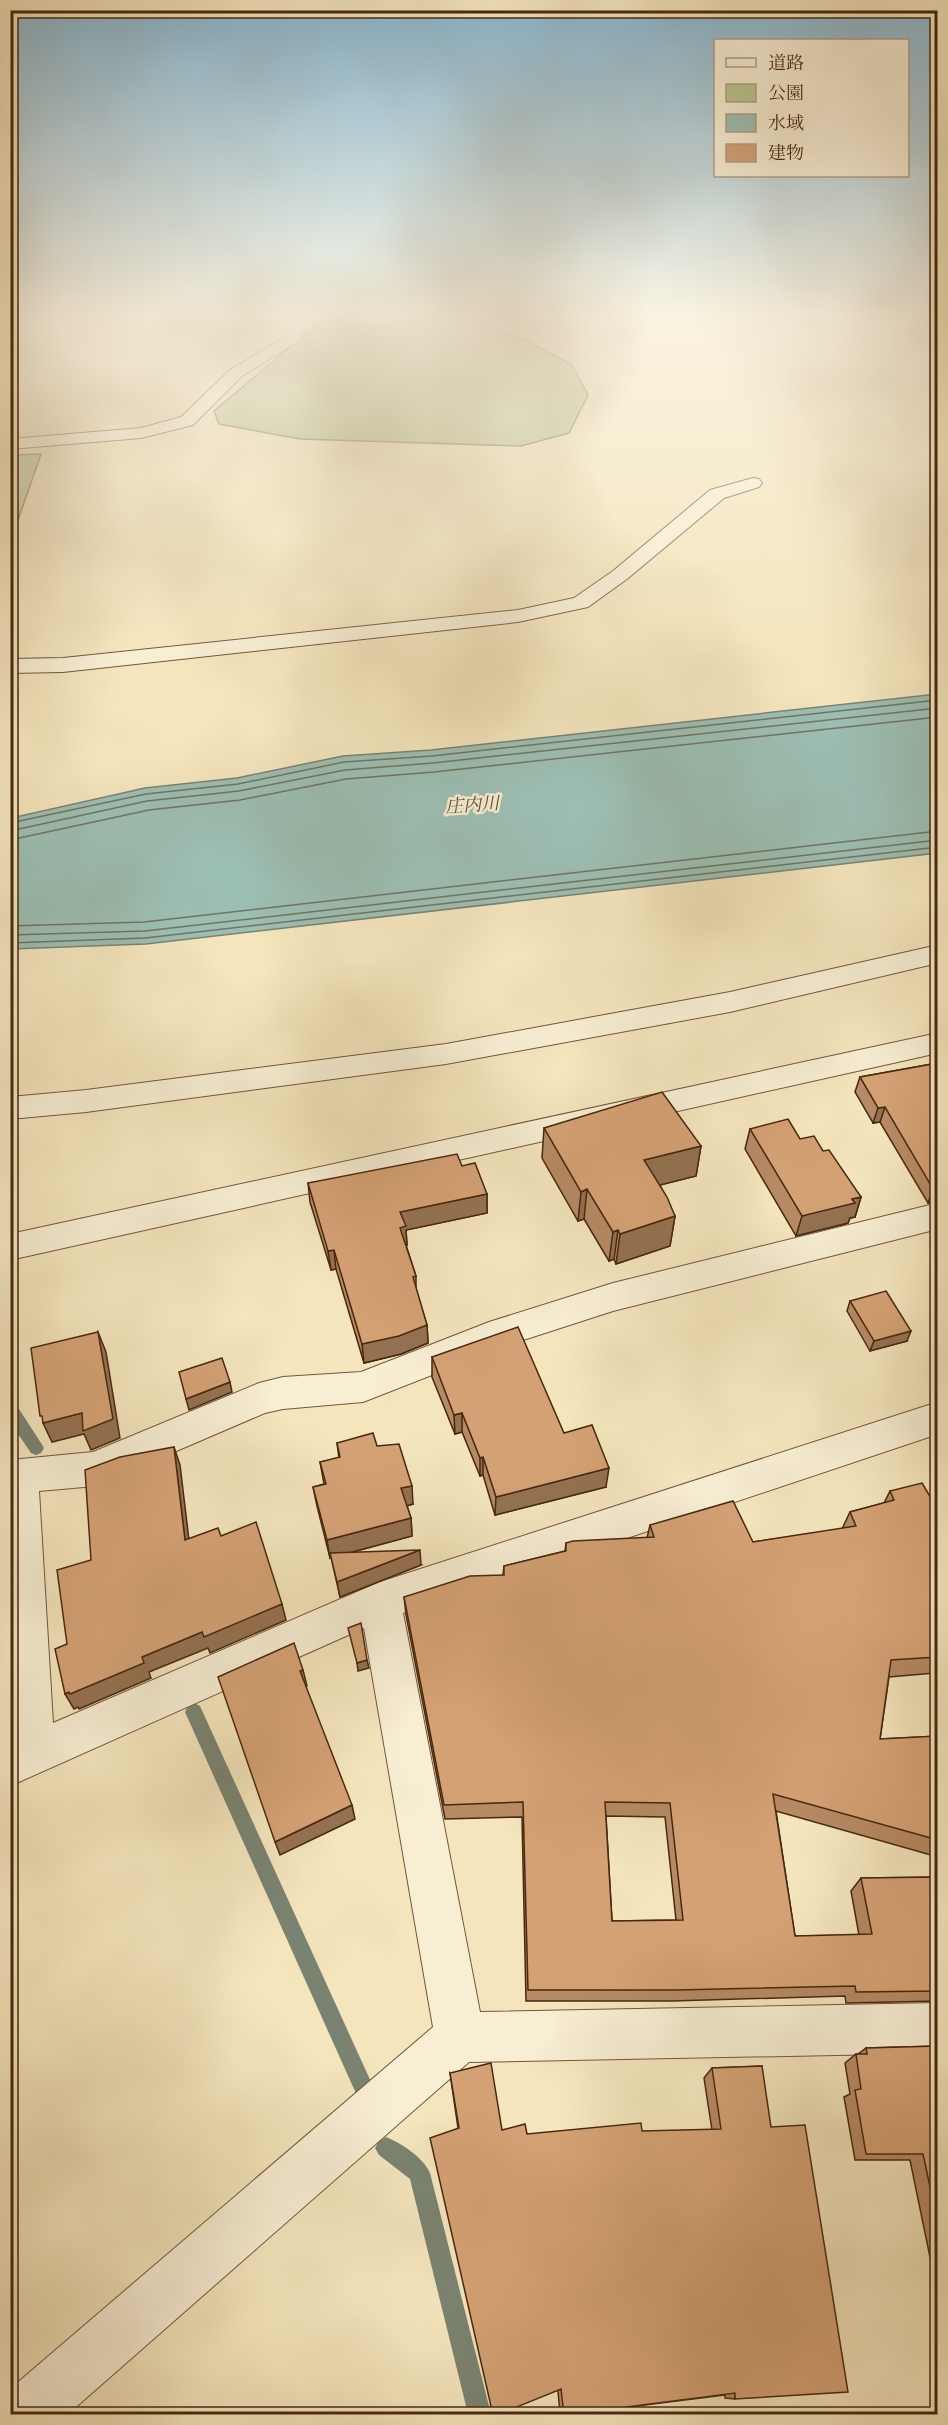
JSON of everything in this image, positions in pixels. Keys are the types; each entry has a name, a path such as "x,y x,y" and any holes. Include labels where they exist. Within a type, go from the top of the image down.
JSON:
{"street":[{"path":"10,444 148,431"},
{"path":"10,666 63,665 518,616 581,603 620,575 717,494 753,483"},
{"path":"10,1108 86,1101 446,1054 730,1002 938,954"},
{"path":"10,1247 935,1049"},
{"path":"938,1216 614,1297 502,1332 363,1387 283,1393 259,1399 95,1469 15,1476 22,1759 380,1601 938,1418"},
{"path":"380,1601 460,2037"},
{"path":"25,2415 460,2037 938,2028"}],"green space":[{"path":"258,431 570,431 521,446 300,439"},
{"path":"41,454 11,540 11,455"}],"water":[{"name":"庄内川","path":"937,694 937,853 146,944 11,949 11,818 145,788 237,778 343,756 431,750"}],"building":[{"path":"938,1063 938,1188 933,1189 885,1107 878,1108 860,1077"},
{"path":"662,1092 701,1146 644,1160 667,1197 675,1216 620,1234 618,1230 613,1232 587,1189 581,1192 544,1128"},
{"path":"788,1119 800,1139 814,1136 823,1151 829,1150 861,1197 852,1199 855,1203 802,1216 750,1129"},
{"path":"457,1154 462,1166 475,1163 487,1194 400,1212 406,1226 400,1228 416,1276 413,1277 427,1325 399,1336 362,1344 334,1250 328,1251 308,1183"},
{"path":"886,1291 911,1331 874,1341 850,1301"},
{"path":"518,1327 564,1433 592,1425 609,1468 496,1497 483,1457 480,1458 462,1413 454,1415 432,1357"},
{"path":"98,1332 113,1419 83,1431 82,1413 43,1423 42,1416 40,1416 31,1348"},
{"path":"222,1358 230,1382 186,1399 179,1372"},
{"path":"373,1433 377,1446 399,1444 412,1486 401,1488 411,1518 327,1540 313,1487 326,1484 320,1462 340,1457 337,1443"},
{"path":"174,1447 185,1540 218,1528 221,1536 256,1522 282,1604 204,1637 202,1632 142,1657 144,1663 70,1694 69,1692 65,1694 55,1649 67,1644 57,1570 91,1560 85,1470 120,1457"},
{"path":"922,1483 938,1510 938,1657 891,1660 880,1739 938,1736 938,1791 936,1791 938,1840 773,1794 795,1936 872,1934 861,1878 938,1877 938,1991 856,1992 855,1986 677,1990 528,1990 523,1802 444,1805 404,1597 470,1576 504,1575 504,1566 566,1551 566,1543 573,1541 654,1537 650,1525 733,1501 753,1542 856,1526 850,1512 894,1500 890,1491","holes":["605,1802 670,1803 683,1920 612,1921"]},
{"path":"420,1550 337,1582 330,1553"},
{"path":"361,1623 367,1660 357,1663 348,1628"},
{"path":"294,1643 303,1670 300,1671 352,1805 275,1842 218,1677"},
{"path":"938,2046 938,2224 923,2154 866,2154 855,2090 861,2089 856,2054 867,2054 866,2048"},
{"path":"491,2063 502,2130 525,2124 527,2134 641,2123 642,2131 721,2129 712,2068 762,2066 771,2127 805,2125 848,2392 735,2399 735,2393 564,2415 561,2389 493,2415 430,2138 459,2128 450,2073"}],"waterway":[{"path":"10,1408 36,1448"},
{"path":"194,1712 365,2091"},
{"path":"386,2148 419,2173 480,2414"}]}
